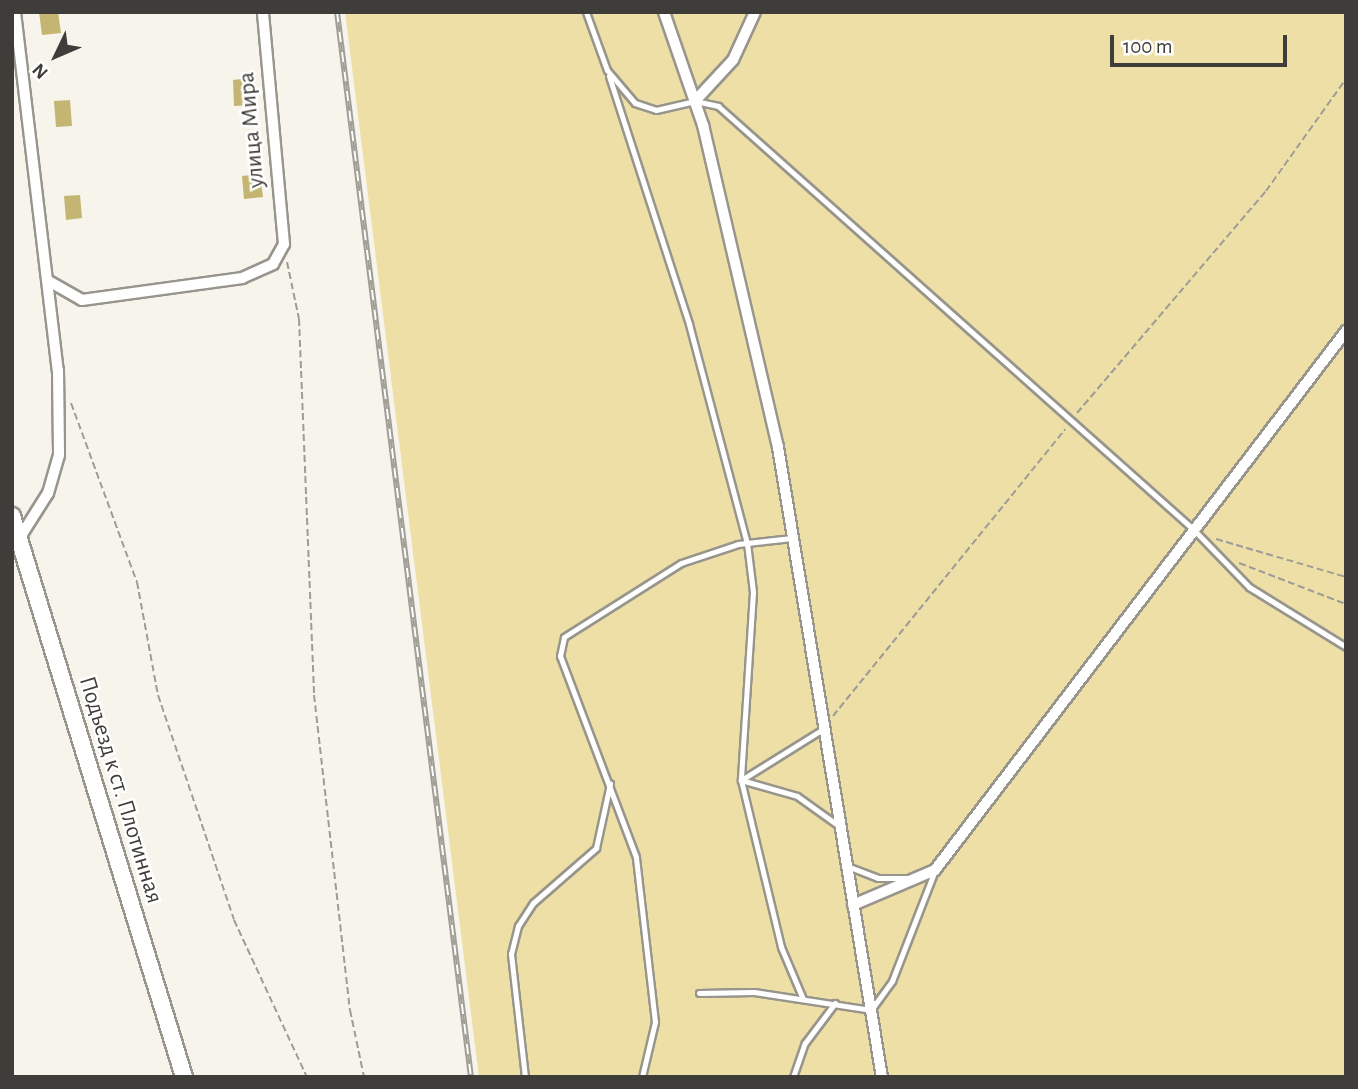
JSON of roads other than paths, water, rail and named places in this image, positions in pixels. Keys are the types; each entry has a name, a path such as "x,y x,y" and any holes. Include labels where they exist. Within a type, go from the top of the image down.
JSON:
{"street":[{"path":"15,12 58,370 58,455 48,493 19,539"},
{"name":"улица Мира","path":"47,280 82,300 159,293 242,278 273,264 284,244 263,12"},
{"path":"664,12 695,101 775,434 881,1077"},
{"path":"695,101 733,60 755,12"},
{"path":"853,905 935,870 1346,331"},
{"name":"Подъезд к ст. Плотинная","path":"12,516 184,1077"}],"lane":[{"path":"586,12 689,324 747,542 753,592 741,780 781,947 803,999"},
{"path":"607,70 635,103 656,110 695,101 718,106 1194,530 1250,587 1346,647"},
{"path":"642,1077 655,1022 636,857 560,656 564,637 681,563 747,542 792,538"},
{"path":"741,780 823,729"},
{"path":"741,780 797,796 839,826"},
{"path":"525,1077 511,954 518,926 533,904 596,848 610,784"},
{"path":"846,865 878,878 915,878"},
{"path":"699,993 803,999 871,1010 892,981 935,870"},
{"path":"793,1077 805,1043 835,1003"}],"railway":[{"path":"337,12 471,1077"}]}
